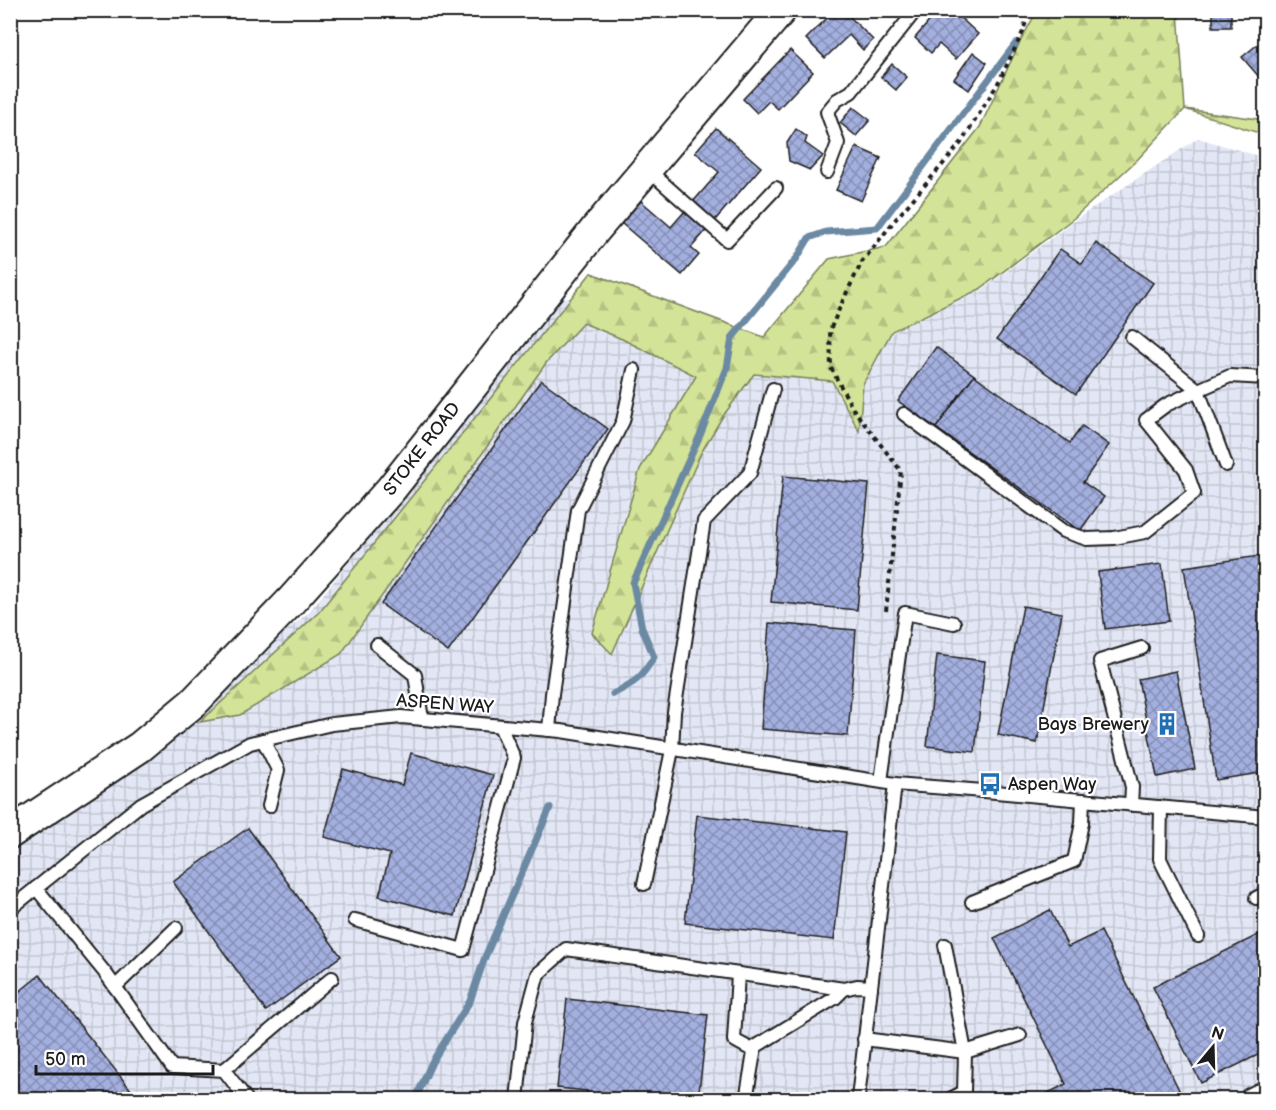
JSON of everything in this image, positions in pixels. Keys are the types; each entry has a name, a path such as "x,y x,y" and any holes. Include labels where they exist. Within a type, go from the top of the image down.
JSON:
{"street":[{"name":"STOKE ROAD","path":"10,833 140,747 194,702 291,601 391,489 545,292 646,168 781,10"},
{"path":"1252,1100 1266,1093"}],"lane":[{"path":"827,172 838,143 827,112 837,100 851,92 916,10"},
{"path":"646,168 727,240 776,188"},
{"path":"1132,337 1198,390 1226,465"},
{"path":"549,730 553,682 578,510 623,422 634,370"},
{"path":"904,414 1064,531 1087,539 1114,538 1145,532 1194,493 1186,470 1146,420 1167,405 1230,375 1266,378"},
{"path":"644,884 672,750 674,712 704,521 750,473 773,389"},
{"path":"881,781 905,613 954,622"},
{"path":"377,645 415,675 422,719"},
{"path":"1131,805 1132,787 1100,661 1142,648"},
{"name":"ASPEN WAY","path":"10,909 141,804 250,743 332,724 401,717 561,731 895,784 1266,817"},
{"path":"356,920 463,950 514,758 500,726"},
{"path":"263,740 278,770 269,806"},
{"path":"858,1098 895,784"},
{"path":"972,902 1074,861 1082,823 1083,800"},
{"path":"1161,807 1160,859 1198,936"},
{"path":"36,888 115,987 172,1067 224,1070 332,978"},
{"path":"115,987 176,928"},
{"path":"945,945 964,1052 964,1092 948,1100"},
{"path":"517,1100 525,1022 538,974 566,949 844,989 857,986 872,987"},
{"path":"738,974 734,1040 754,1051"},
{"path":"746,1100 755,1047 835,998 844,989"},
{"path":"864,1039 964,1052 1020,1035"},
{"path":"224,1070 247,1100"}],"path":[{"path":"885,618 901,471 854,409 831,368 830,330 862,262 961,143 997,85 1023,32 1029,10"}],"shaded area":[{"path":"1198,138 1265,158 1265,1080 1225,1100 11,1100 11,844 200,702 308,613 561,296 787,368 860,363 895,331 983,289 1078,218"}],"green space":[{"path":"1037,11 1178,11 1185,109 1138,159 1074,218 980,289 892,331 863,384 859,431 832,381 754,374 723,416 702,451 612,654 592,633 640,469 696,376 622,339 583,323 546,363 341,654 240,715 200,722 319,612 591,273 764,337 829,259 886,247 980,127"},
{"path":"1185,109 1265,120 1265,135"}],"building":[{"path":"835,10 843,10 873,40 863,50 849,35 825,58 806,39"},
{"path":"939,10 952,10 978,34 956,59 939,44 931,53 915,38"},
{"path":"1213,10 1231,10 1231,27 1213,27"},
{"path":"1263,40 1266,43 1266,73 1260,78 1242,57"},
{"path":"790,50 813,72 778,109 769,101 757,113 743,99"},
{"path":"973,52 987,63 969,90 954,79"},
{"path":"892,64 907,77 896,90 881,77"},
{"path":"853,107 870,120 856,136 840,123"},
{"path":"716,128 761,167 691,248 699,255 682,275 621,223 641,201 671,227 719,172 695,152"},
{"path":"796,129 807,137 805,143 823,156 810,170 789,161 787,143"},
{"path":"856,147 881,158 861,201 836,190"},
{"path":"1096,243 1153,283 1076,394 997,339 1060,249 1082,264"},
{"path":"936,347 974,375 936,428 898,401"},
{"path":"974,375 1070,443 1082,426 1109,445 1083,482 1104,497 1080,531 936,428"},
{"path":"541,380 608,429 448,652 381,604"},
{"path":"783,476 869,484 857,610 771,602"},
{"path":"1266,555 1266,772 1216,780 1184,567"},
{"path":"1162,564 1169,621 1105,629 1098,572"},
{"path":"1023,606 1062,613 1037,743 998,735"},
{"path":"769,623 856,630 848,736 761,729"},
{"path":"937,655 985,661 975,752 927,746"},
{"name":"Bays Brewery","path":"1176,671 1195,769 1157,777 1138,679"},
{"path":"411,753 493,775 455,916 379,896 390,854 324,837 343,769 402,785"},
{"path":"697,815 846,832 834,940 685,923"},
{"path":"248,828 341,956 266,1011 173,882"},
{"path":"1050,910 1068,947 1101,931 1184,1100 1039,1100 1038,1098 1066,1084 994,938"},
{"path":"1266,931 1266,1051 1201,1083 1153,987"},
{"path":"40,975 139,1100 17,1100 10,1091 10,999"},
{"path":"567,999 708,1015 698,1100 586,1100 587,1091 557,1088"}],"waterway":[{"path":"613,694 637,679 654,657 642,628 633,583 701,433 727,368 732,338 797,258 809,238 826,232 877,228 1016,43"},
{"path":"415,1100 432,1062 470,1001 485,957 550,808"}],"place":[{"name":"Bays Brewery","path":"1167,724"},
{"name":"Aspen Way","path":"990,784"}]}
